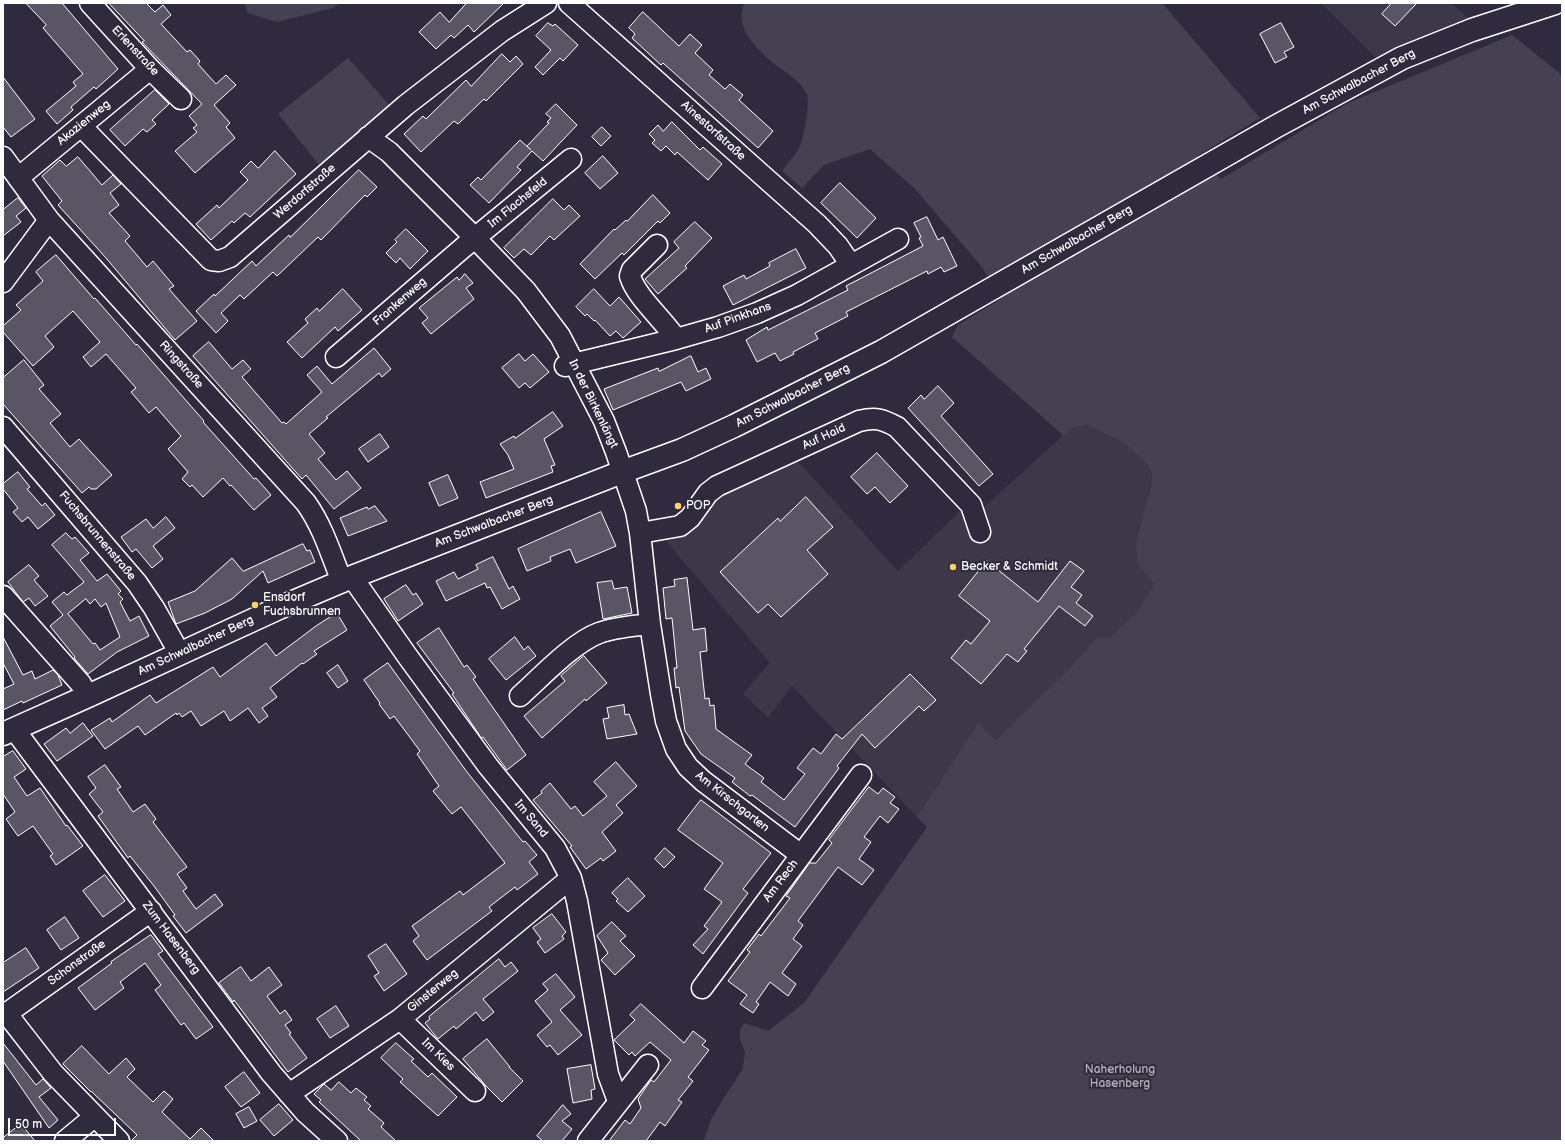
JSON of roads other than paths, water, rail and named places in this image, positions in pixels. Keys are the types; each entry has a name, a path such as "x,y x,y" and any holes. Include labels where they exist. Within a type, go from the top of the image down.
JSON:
{"main road":[{"name":"Am Schwalbacher Berg","path":"8,731 279,608 622,472 682,450 734,426 881,352 1264,134 1402,58 1472,30 1555,3"}],"street":[{"name":"Erlenstraße","path":"90,3 150,69 181,99"},
{"name":"Werdorfstraße","path":"81,126 211,260 219,261 230,257 412,101 495,36 546,3"},
{"name":"Ainestorfstraße","path":"569,3 817,224 838,246 851,265"},
{"name":"Akazienweg","path":"18,178 150,69"},
{"name":"In der Birkenlängt","path":"368,138 382,159 470,242 570,364 593,425 622,472"},
{"name":"Ringstraße","path":"3,157 49,220 306,503 316,517 347,580"},
{"name":"Im Flachsfeld","path":"470,242 571,159"},
{"path":"3,282 49,220"},
{"name":"Auf Pinkhans","path":"570,364 676,339 718,327 757,313 797,295 898,239"},
{"name":"Frankenweg","path":"336,357 470,242"},
{"path":"657,245 632,270 630,276 631,281 669,328 676,339"},
{"name":"Auf Haid","path":"640,532 680,526 690,518 708,493 717,486 859,421 873,418 885,420 897,427 971,505 980,532"},
{"name":"Fuchsbrunnenstraße","path":"3,427 137,584 154,608 180,654"},
{"name":"Am Kirschgarten","path":"622,472 636,511 640,532 650,624 666,721 676,749 688,767 703,781 801,855"},
{"name":"Im Sand","path":"347,580 408,657 488,766 556,848 571,878 577,901 608,1074 618,1101"},
{"path":"3,596 81,684 88,696"},
{"path":"520,696 585,640 599,633 650,624"},
{"name":"Zum Hasenberg","path":"8,731 150,910 271,1073 289,1094 337,1141"},
{"name":"Am Rech","path":"702,988 861,775"},
{"name":"Ginsterweg","path":"289,1094 400,1019 571,878"},
{"name":"Schonstraße","path":"5,1015 150,910"},
{"path":"5,1015 54,1073 94,1117 119,1141"},
{"name":"Im Kies","path":"400,1019 475,1091"},
{"path":"588,1141 618,1101 648,1065"},
{"path":"65,1141 94,1117"}],"place":[{"name":"POP","path":"678,506"},
{"name":"Becker & Schmidt","path":"953,567"},
{"name":"Ensdorf Fuchsbrunnen","path":"255,605"}],"park label":[{"name":"Naherholung Hasenberg","path":"1120,1077"}]}
